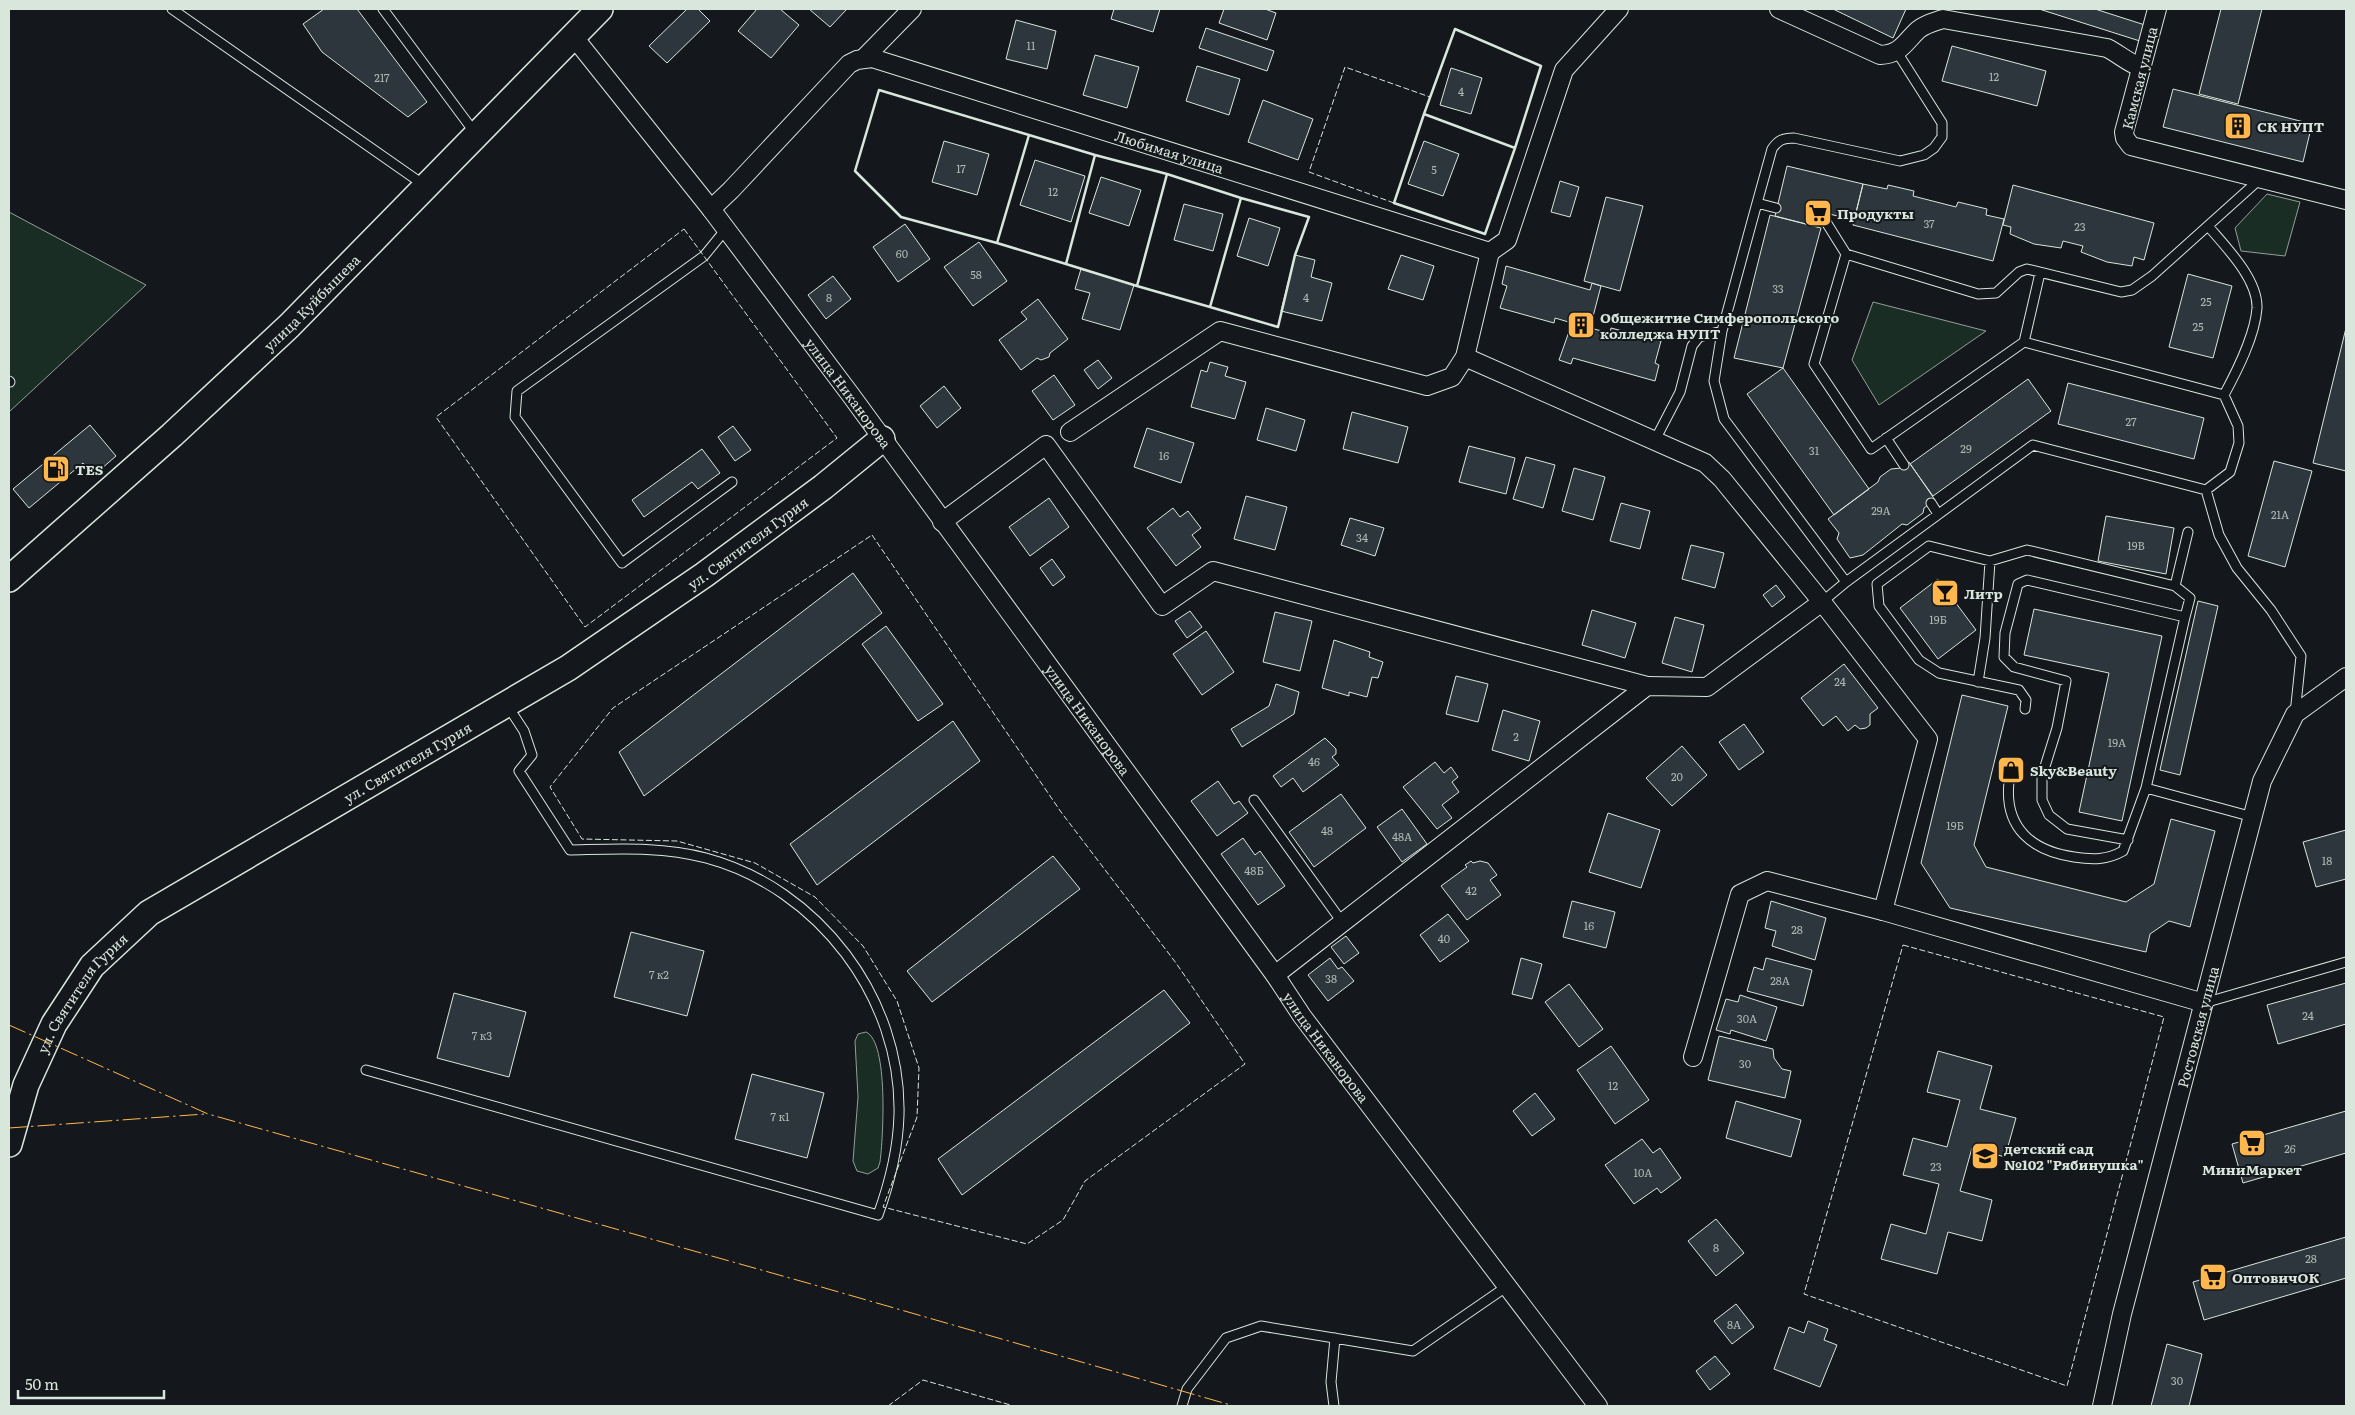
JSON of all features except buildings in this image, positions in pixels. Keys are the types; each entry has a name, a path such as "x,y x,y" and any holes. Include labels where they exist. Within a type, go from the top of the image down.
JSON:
{"street":[{"name":"улица Куйбышева","path":"9,580 194,415 289,326 600,9"},
{"path":"711,209 857,61 912,9"},
{"path":"1070,432 1220,331 1427,386 1452,377 1465,357 1490,252 1507,240 1564,70 1619,9"},
{"path":"1779,9 1880,55 1897,52 1904,47 1918,30 1929,22 1943,19 2107,48 2117,53 2125,62 2140,67"},
{"name":"Камская улица","path":"2157,9 2140,67 2124,132 2125,138 2131,146 2260,179"},
{"name":"улица Никанорова","path":"573,36 726,229 1275,975 1308,1024 1591,1402"},
{"name":"Любимая улица","path":"857,61 882,61 1490,252"},
{"path":"2260,179 2346,200"},
{"path":"1465,357 1705,463 1716,473 1822,602 1928,739 1883,912"},
{"name":"ул. Святителя Гурия","path":"9,1144 26,1085 54,1024 92,966 149,913 568,668 704,575 823,487 882,439"},
{"path":"942,522 1046,445 1162,606 1213,571 1647,686 1707,687 1822,602"},
{"name":"Ростовская улица","path":"2102,1406 2122,1314 2262,782 2295,714 2346,678"},
{"path":"1275,975 1647,686"},
{"path":"1693,1057 1740,894 1767,882 1883,912 2204,1003"}],"lane":[{"path":"172,9 427,187"},
{"path":"383,9 477,135"},
{"path":"1846,582 1724,418 1714,382 1722,331 1772,149 1777,142 1784,138 1794,138 1900,161 1912,159 1934,148 1942,138 1942,123 1897,52"},
{"path":"1820,220 1826,222 1846,254 1987,295 1996,293 2019,272 2027,269 2111,291 2132,290 2152,276 2260,179"},
{"path":"1757,202 1776,208"},
{"path":"2208,226 2238,261 2252,288 2257,307 2246,350 2224,395"},
{"path":"726,229 704,256 517,391 515,417 622,564 732,482"},
{"path":"1846,254 1814,364 1871,448 2024,342 2040,273"},
{"path":"1654,442 1680,392 1692,346 1699,337 1722,331"},
{"path":"2024,342 2224,395"},
{"path":"2206,490 2230,472 2239,443 2238,426 2224,395"},
{"path":"1886,438 1904,465"},
{"path":"1822,602 1846,582 2033,445 2206,490"},
{"path":"2206,490 2219,535 2237,568 2271,610 2301,656 2295,714"},
{"path":"1931,503 1938,514"},
{"path":"2175,586 2188,532"},
{"path":"2009,782 2008,797 2015,822 2021,832 2043,850 2068,856 2108,859 2123,851 2146,788 2190,598 2175,586 2027,550 1990,561 1929,546 1877,584 1879,606 1919,660 1939,673 2019,690 2026,700 2025,709"},
{"path":"1978,682 1985,638 1990,561"},
{"path":"2128,840 2067,829 2049,815 2042,800 2042,776 2057,728 2066,680 2014,667 2004,657 2004,633 2018,584 2027,580 2185,617"},
{"path":"366,1070 878,1214 887,1190 897,1139 897,1087 894,1061 879,1011 854,965 827,931 801,907 772,887 732,867 681,852 654,849 570,850 519,771 532,755 524,731 507,705"},
{"path":"2146,788 2253,817"},
{"path":"1254,800 1342,922"},
{"path":"2204,1003 2346,962"},
{"path":"1182,1406 1187,1389 1226,1338 1262,1326 1412,1351 1506,1286"},
{"path":"1334,1406 1331,1382 1335,1338"}],"green space":[{"path":"2267,194 2300,202 2285,256 2241,251 2235,228"},
{"path":"9,212 146,285 9,412"},
{"path":"1873,302 1986,331 1879,405 1852,360"},
{"path":"866,1032 873,1040 878,1053 883,1092 880,1162 878,1168 868,1174 857,1171 853,1161 858,1097 855,1041 858,1034"}],"fence":[{"path":"1394,203 1309,172 1345,67 1430,97"},
{"path":"684,229 837,438 585,627 436,417 684,229"},
{"path":"872,535 1061,812 1176,963 1245,1064 1085,1181 1063,1220 1027,1244 883,1207 917,1117 919,1068 897,1001 863,946 815,897 755,863 677,841 582,839 550,787 613,708 872,535"},
{"path":"1903,945 2164,1017 2067,1386 1804,1294 1903,945"},
{"path":"888,1406 923,1380 1014,1406"}],"wall":[{"path":"1455,29 1541,66 1515,148 1424,114 1455,29"},
{"path":"879,90 1029,135 997,243 901,217 855,171 879,90"},
{"path":"1424,114 1515,148 1485,234 1394,203 1424,114"},
{"path":"1029,135 1095,155 1066,264 997,243 1029,135"},
{"path":"1095,155 1167,174 1137,286 1066,264 1095,155"},
{"path":"1167,174 1241,198 1210,307 1137,286 1167,174"},
{"path":"1241,198 1309,217 1295,255 1278,327 1210,307 1241,198"}],"power":[{"path":"9,1025 208,1114 811,1284 1234,1406"},
{"path":"9,1128 205,1114"}],"place":[{"name":"СК НУПТ","path":"2238,126"},
{"name":"Продукты","path":"1818,213"},
{"name":"Общежитие Симферопольского колледжа НУПТ","path":"1581,325"},
{"name":"TES","path":"56,469"},
{"name":"Литр","path":"1945,593"},
{"name":"Sky&Beauty","path":"2011,770"},
{"name":"МиниМаркет","path":"2252,1143"},
{"name":"детский сад №102 \"Рябинушка\"","path":"1985,1156"},
{"name":"ОптовичОК","path":"2213,1277"}]}
